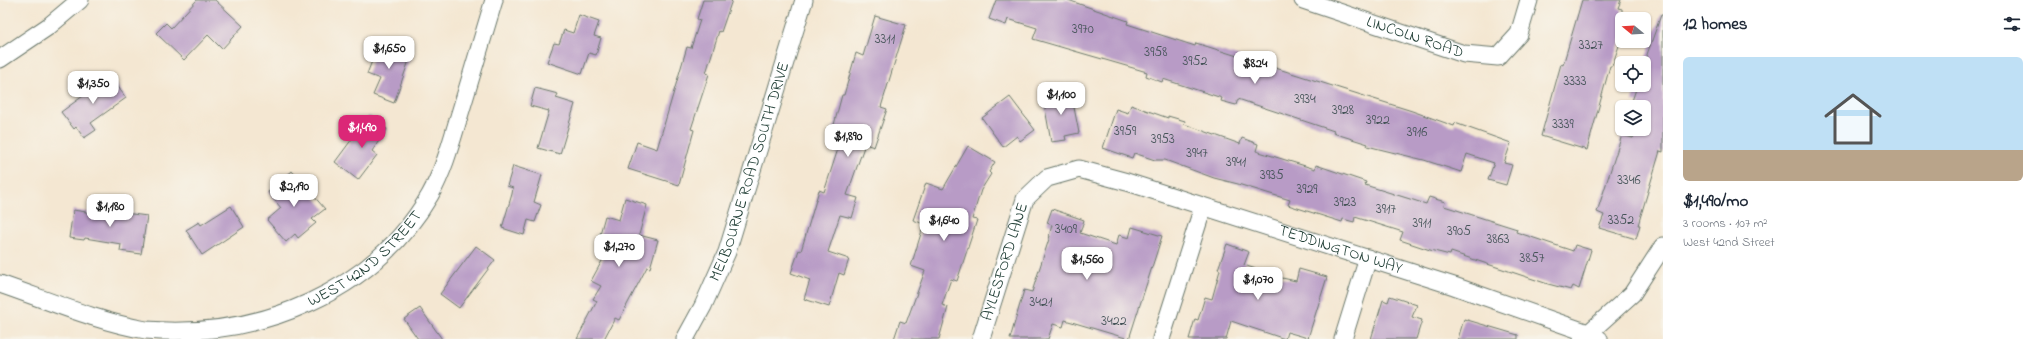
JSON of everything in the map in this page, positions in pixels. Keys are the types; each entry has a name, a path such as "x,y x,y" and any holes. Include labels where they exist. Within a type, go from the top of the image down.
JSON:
{"street":[{"path":"0,59 49,26 80,0"},
{"name":"WEST 42ND STREET","path":"0,284 119,324 158,332 183,333 215,332 250,327 292,314 330,296 348,284 390,249 412,222 430,195 446,159 494,0"},
{"name":"MELBOURNE ROAD SOUTH DRIVE","path":"685,339 703,306 727,252 804,0"},
{"name":"LINCOLN ROAD","path":"1303,0 1464,54 1498,57 1519,34 1529,0"},
{"name":"TEDDINGTON WAY","path":"1079,169 1127,182 1368,258 1589,337"},
{"name":"AYLESFORD LANE","path":"981,339 1025,199 1048,178 1079,169"},
{"path":"1160,339 1204,207"},
{"path":"1589,337 1632,294 1663,246"},
{"path":"1343,339 1368,258"}],"building":[{"path":"197,0 215,0 243,26 222,49 208,35 184,60 156,33 166,23 171,28"},
{"path":"703,0 732,0 721,32 719,31 706,73 709,74 691,129 694,130 679,185 628,169 637,142 657,149 687,47 691,48 700,20 697,19"},
{"path":"996,0 1068,0 1128,21 1127,24 1195,46 1196,43 1412,111 1454,126 1455,123 1511,143 1504,163 1512,165 1506,185 1488,180 1494,163 1467,154 1461,172 1424,160 1367,146 1368,144 1333,133 1334,131 1238,99 1236,105 1221,101 1222,98 1163,79 1162,82 1146,76 1147,72 1033,39 1037,28 1008,19 1006,25 989,19"},
{"path":"1582,0 1621,0 1618,8 1622,9 1622,12 1615,12 1615,48 1618,48 1612,66 1610,66 1587,150 1541,136 1561,64 1563,65"},
{"path":"579,15 599,22 594,36 601,38 596,55 589,53 582,74 547,62 554,43 559,44 564,30 573,33"},
{"path":"1661,15 1663,15 1663,152 1660,151 1638,225 1640,225 1636,239 1599,228 1604,215 1597,212 1622,136 1633,138 1634,136 1651,136 1651,100 1632,100 1635,92 1651,92 1651,56 1646,56 1649,48 1651,48 1651,43"},
{"path":"875,16 906,25 881,107 887,109 874,147 865,144 847,195 858,198 852,218 840,215 828,252 849,259 844,275 839,273 829,307 804,299 810,280 791,273 799,250 801,251 819,190 824,192 837,152 841,135 832,132 842,95 844,95 856,53 863,56"},
{"path":"380,40 412,52 394,103 373,95 380,79 367,74"},
{"path":"109,74 126,98 91,123 96,130 84,138 76,127 74,129 61,112 83,96 81,93"},
{"path":"535,88 558,94 556,98 575,104 560,154 538,148 549,111 530,106"},
{"path":"1071,92 1079,133 1065,136 1066,140 1051,142 1043,97"},
{"path":"1010,97 1035,130 1020,141 1017,136 1003,147 982,118"},
{"path":"1131,105 1168,118 1168,116 1185,121 1184,124 1240,144 1242,138 1258,144 1256,151 1315,169 1316,165 1366,182 1365,185 1426,204 1429,197 1445,202 1444,206 1517,229 1516,232 1573,251 1575,245 1591,250 1579,289 1573,286 1571,290 1548,284 1451,252 1450,255 1430,250 1400,240 1403,232 1355,217 1354,222 1343,219 1342,222 1288,205 1290,200 1214,178 1165,160 1155,160 1134,153 1132,158 1103,148 1116,109 1128,113"},
{"path":"369,116 387,129 372,151 377,155 358,180 335,162"},
{"path":"968,146 995,162 989,172 991,174 981,190 972,219 977,220 957,281 951,279 942,305 948,307 939,339 894,339 900,321 906,323 925,271 911,266 924,224 913,220 926,183 943,189"},
{"path":"513,166 542,175 534,202 541,205 535,222 528,220 524,235 502,228 512,194 513,188 507,186"},
{"path":"292,171 325,209 312,219 316,223 298,238 295,234 286,242 267,220 281,208 268,192"},
{"path":"625,198 647,205 639,235 658,240 650,268 647,267 619,320 615,318 604,339 577,339 597,301 593,299 601,286 591,281 603,259 608,244 598,241 605,216 619,220"},
{"path":"95,205 111,208 110,211 147,216 141,254 120,251 121,244 85,238 84,240 69,238 73,210 93,213"},
{"path":"231,206 244,227 202,255 186,230 199,222 201,225"},
{"path":"1052,209 1084,220 1080,233 1116,245 1119,235 1129,238 1132,227 1162,236 1129,339 1065,320 1063,327 1053,324 1048,339 1010,339 1024,290 1032,292 1050,236 1052,225 1047,223"},
{"path":"1227,244 1249,252 1244,265 1282,278 1296,281 1299,269 1327,277 1308,338 1287,332 1285,339 1231,321 1226,339 1189,339 1195,319 1198,320 1205,297 1212,299 1220,270 1218,269"},
{"path":"476,246 495,260 459,308 440,294"},
{"path":"1390,296 1417,305 1412,317 1422,320 1416,339 1371,339 1383,300 1388,302"},
{"path":"420,308 442,339 418,339 404,319"},
{"path":"1464,319 1518,335 1518,339 1458,339"}]}
